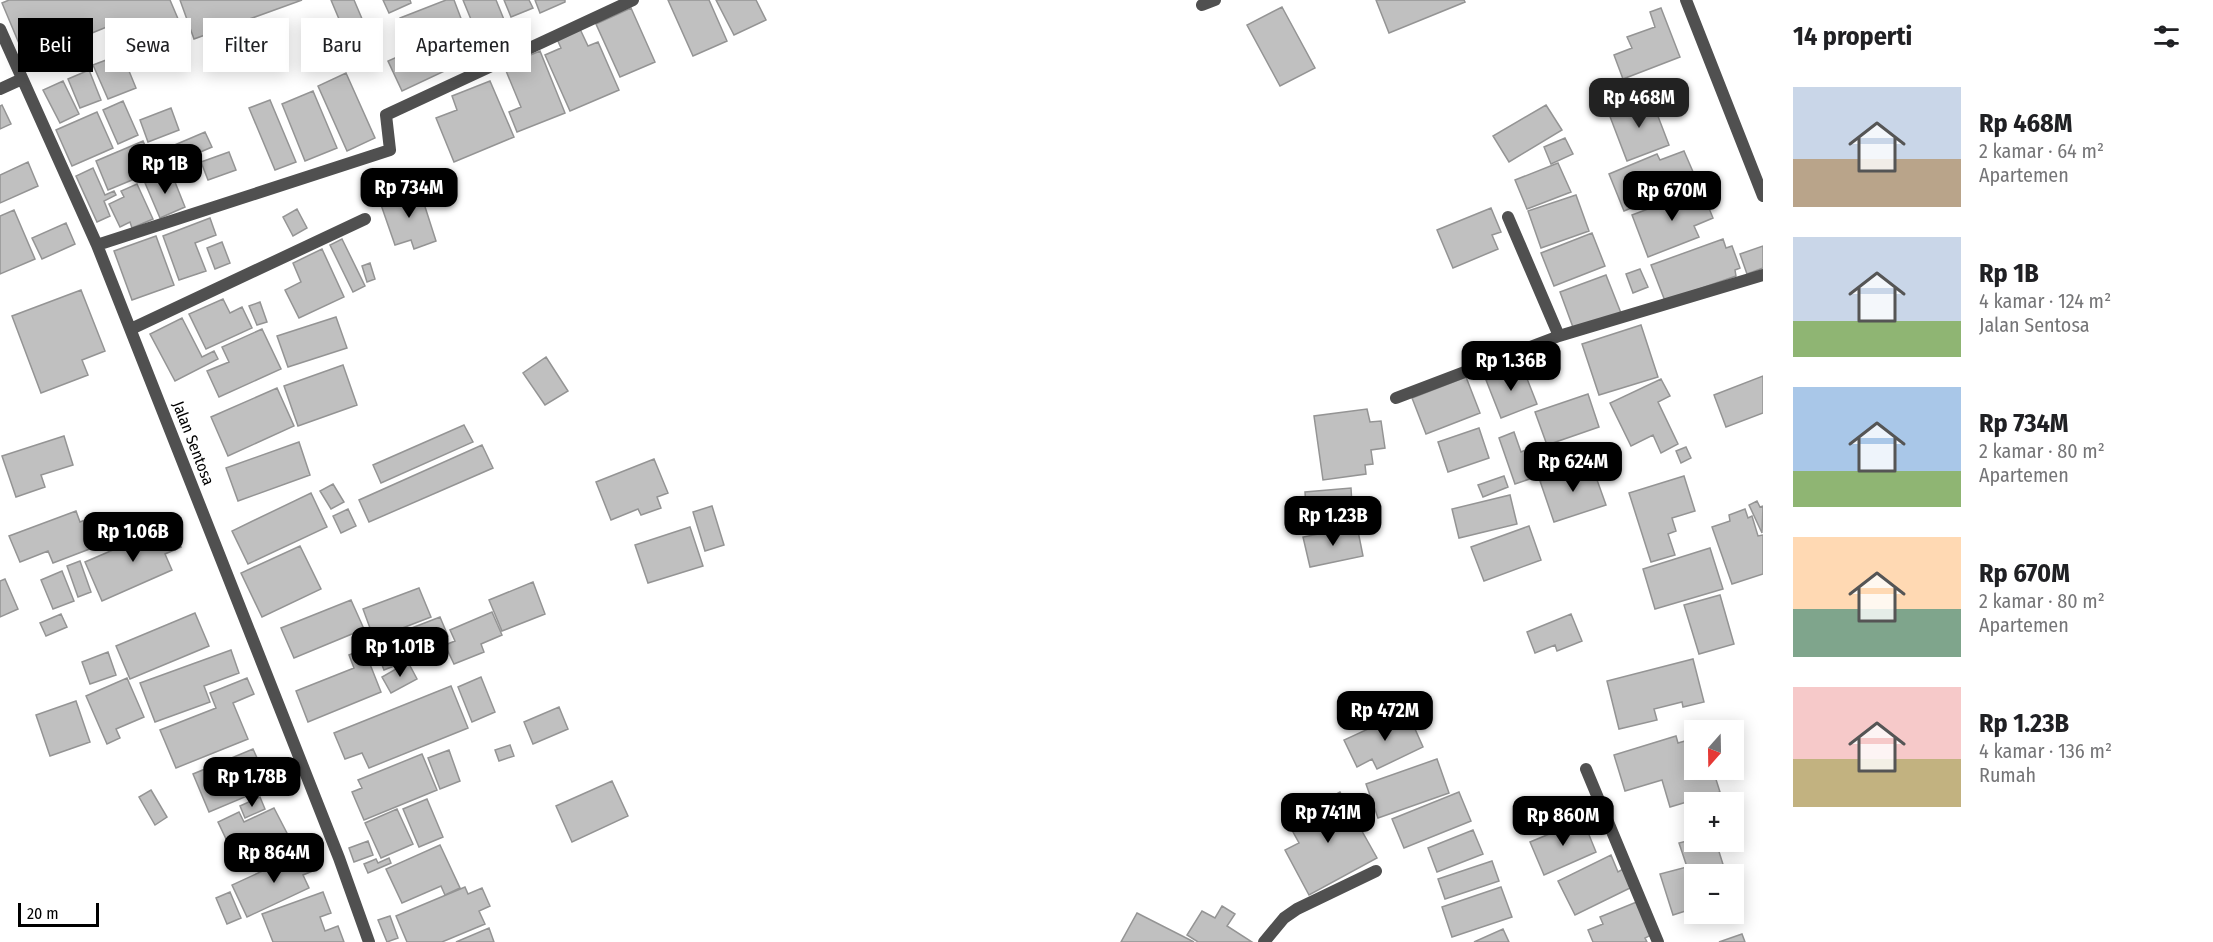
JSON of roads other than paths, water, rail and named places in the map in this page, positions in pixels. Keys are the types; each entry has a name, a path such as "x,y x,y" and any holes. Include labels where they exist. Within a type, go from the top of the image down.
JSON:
{"street":[{"path":"97,245 390,150 386,115 633,0"},
{"path":"1202,5 1215,0"},
{"path":"1686,0 1763,196"},
{"name":"Jalan Sentosa","path":"0,29 97,245 131,329 339,858 369,942"},
{"path":"0,89 22,79"},
{"path":"1508,218 1559,336"},
{"path":"131,329 365,219"},
{"path":"1396,398 1559,336 1763,274"},
{"path":"1586,769 1658,942"},
{"path":"1264,942 1284,918 1297,909 1376,871"}]}
